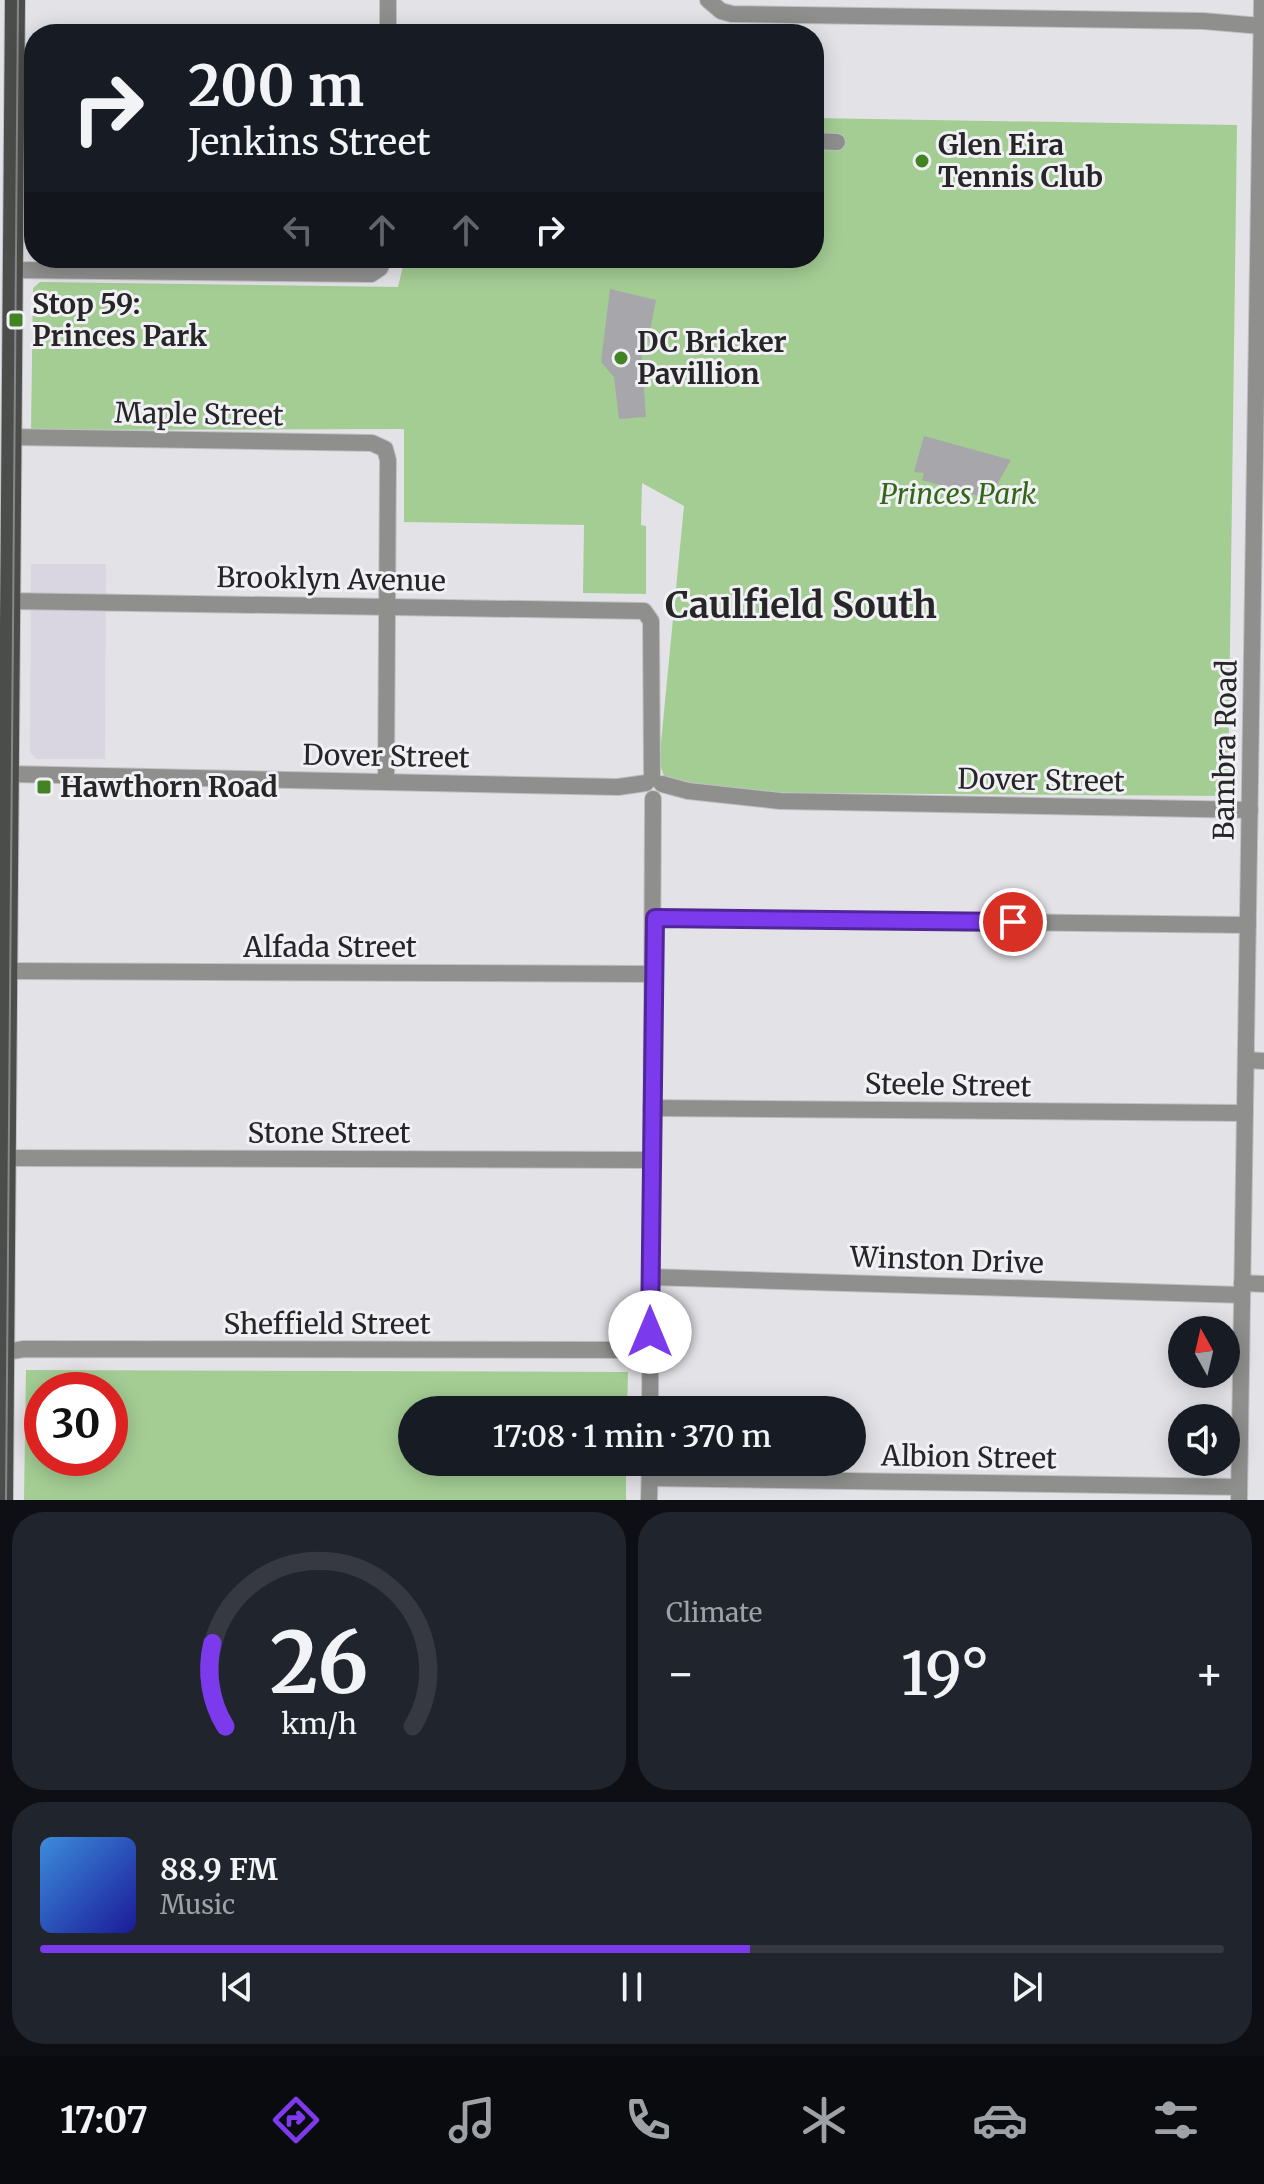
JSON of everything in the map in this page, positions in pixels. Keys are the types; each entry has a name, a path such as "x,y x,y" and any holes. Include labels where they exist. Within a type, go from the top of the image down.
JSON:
{"main road":[{"path":"3,1500 8,971 4,921 9,774 5,681 10,601 6,510 11,437 8,274 24,110 7,42 15,0"}],"street":[{"path":"388,0 388,24"},
{"path":"708,0 721,11 732,14 1261,22"},
{"name":"Bambra Road","path":"1239,1493 1248,925 1257,847 1250,810 1258,752 1262,0"},
{"path":"824,141 837,142"},
{"path":"8,274 371,274 377,268"},
{"name":"Maple Street","path":"11,437 372,443 385,449 388,460 387,606"},
{"name":"Brooklyn Avenue","path":"10,601 632,609 649,615 653,789"},
{"path":"386,782 387,606"},
{"name":"Dover Street","path":"9,774 618,787 780,801 1250,810"},
{"path":"650,1396 655,918 653,789"},
{"path":"655,918 1248,925"},
{"name":"Alfada Street","path":"8,971 653,974"},
{"path":"1246,1064 1264,1061"},
{"path":"1246,1064 1264,1070"},
{"name":"Steele Street","path":"651,1108 1245,1113"},
{"name":"Stone Street","path":"4,1144 651,1160"},
{"name":"Winston Drive","path":"650,1277 1242,1289 1264,1284"},
{"name":"Sheffield Street","path":"2,1352 650,1350"},
{"path":"649,1500 650,1476"},
{"name":"Albion Street","path":"804,1476 1239,1493"}],"shaded area":[{"path":"31,564 106,564 105,759 36,759 30,752"}],"green space":[{"name":"Princes Park","path":"824,118 1237,125 1228,796 780,793 676,782 665,778 659,763 684,506 642,483 641,525 646,526 646,594 583,593 584,525 404,522 404,429 31,430 33,288 40,282 398,287 403,268 824,268"},
{"path":"26,1370 628,1372 627,1396 398,1396 398,1476 626,1476 626,1500 24,1500 24,1476 128,1476 128,1372"}],"building":[{"name":"DC Bricker Pavillion","path":"610,289 656,300 646,351 641,350 646,417 619,419 614,377 601,362"},
{"path":"924,436 1011,460 989,499 922,480 924,473 914,472"}],"tram line":[{"path":"6,1500 18,0"}],"place":[{"name":"Glen Eira Tennis Club","path":"922,161"},
{"name":"Stop 59: Princes Park","path":"16,320"},
{"name":"DC Bricker Pavillion","path":"621,358"},
{"name":"Hawthorn Road","path":"44,787"}],"district":[{"name":"Caulfield South","path":"801,605"}],"route":[{"path":"650,1332 655,918 1013,922"}]}
